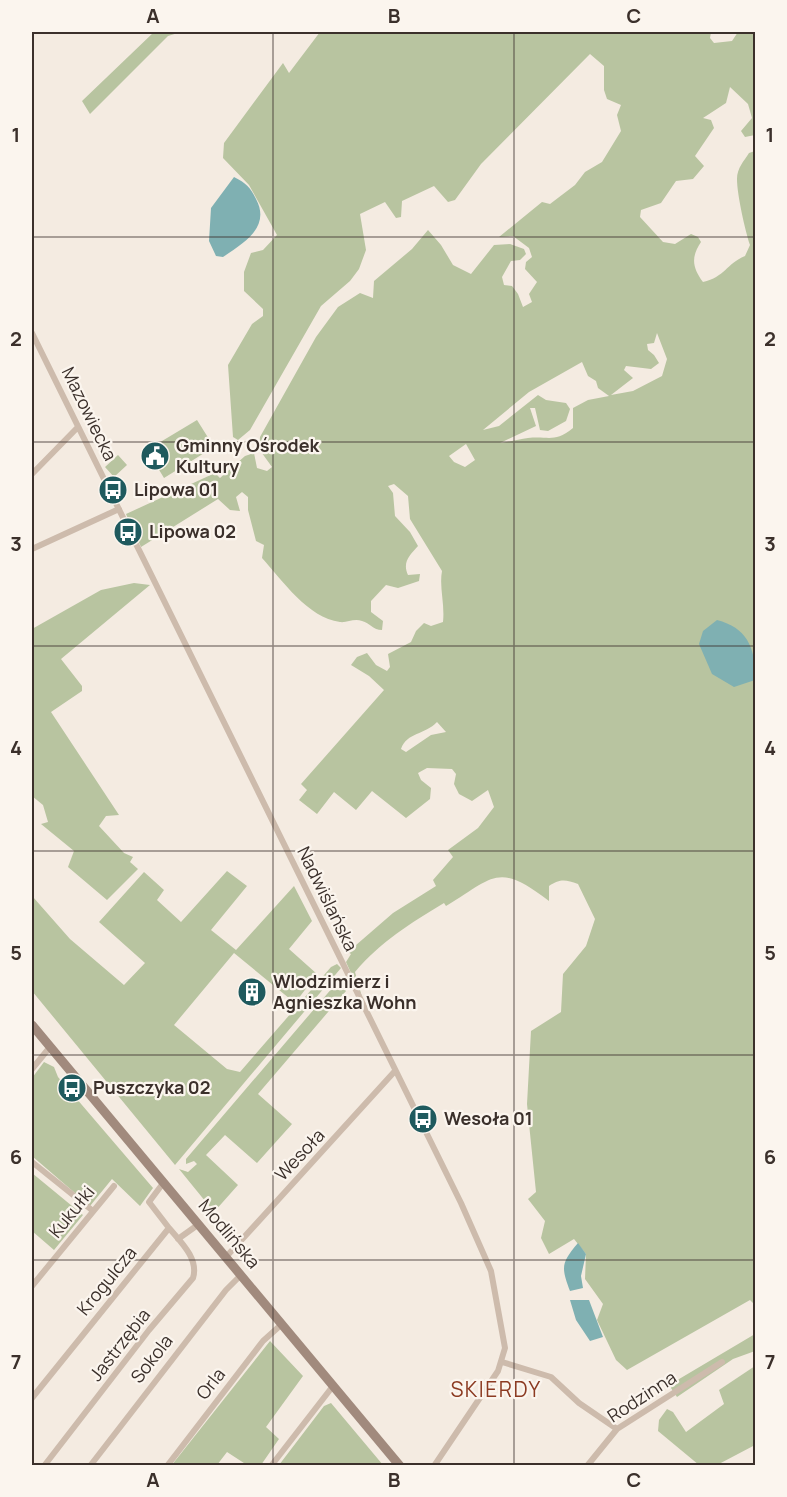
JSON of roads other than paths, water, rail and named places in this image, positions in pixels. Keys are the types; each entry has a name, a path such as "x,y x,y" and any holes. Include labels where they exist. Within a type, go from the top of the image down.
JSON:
{"main road":[{"name":"Modlińska","path":"32,1025 400,1466"}],"street":[{"name":"Mazowiecka","path":"32,333 119,509"},
{"path":"32,474 78,427"},
{"path":"32,549 119,509"},
{"name":"Nadwiślańska","path":"119,509 491,1270 505,1337 502,1362 434,1466"},
{"path":"32,1069 50,1047"},
{"name":"Wesoła","path":"226,1257 395,1071"},
{"path":"32,1162 93,1211"},
{"path":"164,1182 150,1202 169,1228"},
{"name":"Kukułki","path":"32,1286 114,1186"},
{"path":"178,1239 199,1224"},
{"name":"Jastrzębia","path":"44,1466 193,1278 196,1269 193,1260 169,1228"},
{"name":"Krogulcza","path":"32,1398 169,1228"},
{"name":"Sokola","path":"90,1466 219,1299 241,1275"},
{"name":"Orla","path":"167,1466 263,1341 282,1324"},
{"path":"502,1362 535,1370 551,1377 579,1403 617,1429"},
{"name":"Rodzinna","path":"587,1466 617,1429 722,1362"},
{"path":"272,1466 333,1386"}],"water":[{"path":"234,177 245,183 252,191 260,209 260,218 258,226 247,240 223,257 216,256 209,241 211,208"},
{"path":"717,620 736,628 748,641 754,659 755,680 734,687 712,674 699,644 703,631"},
{"path":"578,1243 586,1254 581,1276 583,1288 570,1291 564,1266"},
{"path":"570,1300 589,1300 603,1337 590,1341 576,1320"}],"place":[{"name":"Gminny Ośrodek Kultury","path":"155,456"},
{"name":"Lipowa 01","path":"113,490"},
{"name":"Lipowa 02","path":"128,532"},
{"name":"Wlodzimierz i Agnieszka Wohn","path":"252,992"},
{"name":"Puszczyka 02","path":"72,1088"},
{"name":"Wesoła 01","path":"423,1119"}],"district":[{"name":"SKIERDY","path":"496,1390"}]}
